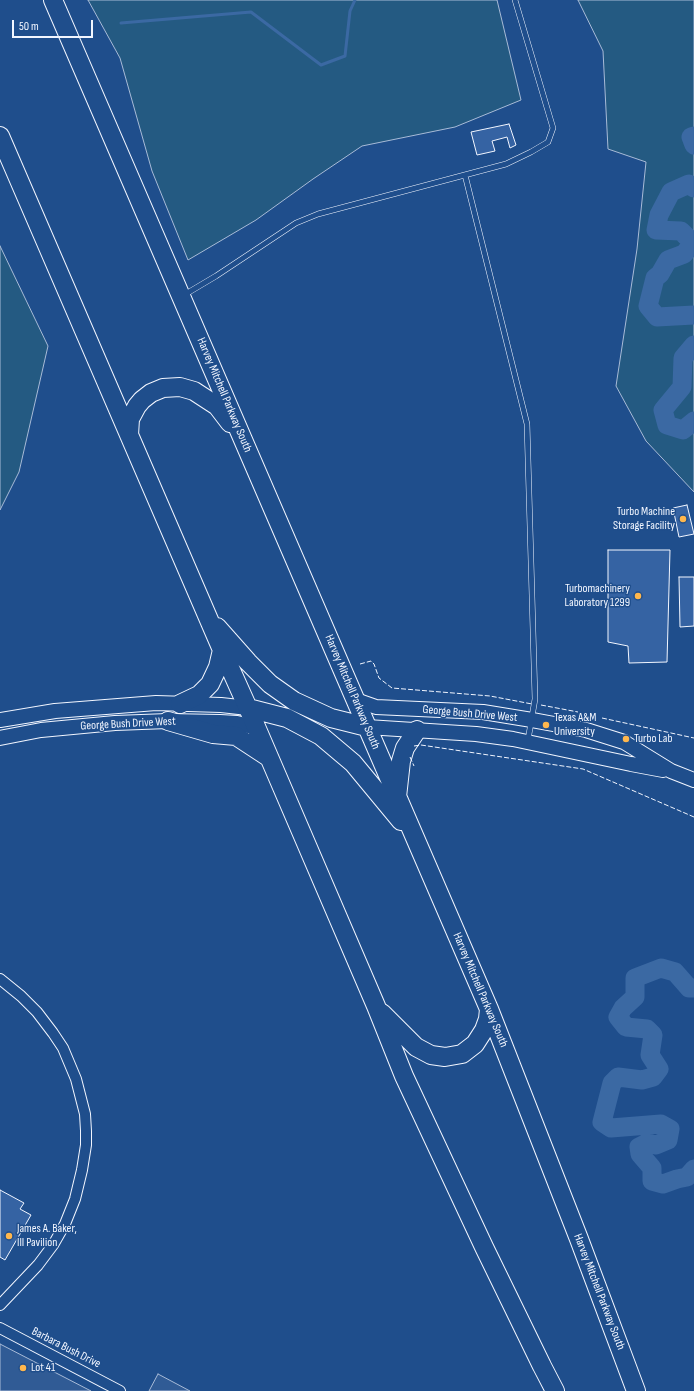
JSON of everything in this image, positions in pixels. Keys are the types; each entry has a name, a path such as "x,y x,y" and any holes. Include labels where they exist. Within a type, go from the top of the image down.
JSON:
{"highway":[{"name":"Harvey Mitchell Parkway South","path":"53,0 489,1009 579,1239 636,1391"},
{"path":"0,136 248,708 376,1006 407,1083 491,1261 555,1391"},
{"path":"129,435 130,419 142,400 151,393 163,388 180,387 194,391 217,406 243,440"},
{"path":"206,614 248,662 276,688 294,701 331,718 367,727"},
{"path":"180,704 199,695 210,684 218,667 222,650"},
{"path":"248,708 287,718 321,736 353,763 414,837"},
{"path":"168,721 213,734 236,736 268,757"},
{"path":"397,798 401,761 405,748 417,730"},
{"path":"376,1006 416,1047 432,1055 446,1057 462,1054 475,1044 484,1030 488,1019 489,1009"}],"street":[{"name":"George Bush Drive West","path":"356,700 376,707 483,712 586,730 624,742 671,771 694,780"},
{"name":"George Bush Drive West","path":"0,720 55,711 156,703 221,705 248,708"},
{"name":"George Bush Drive West","path":"0,738 41,730 115,723 168,721 226,722 256,728"},
{"name":"George Bush Drive West","path":"367,727 476,734 528,742 671,771"},
{"path":"0,980 21,996 38,1012 63,1048 70,1063 81,1098 85,1114 86,1138 84,1160 79,1185 65,1224 53,1245 38,1265 0,1305"},
{"name":"Barbara Bush Drive","path":"0,1328 120,1391"}],"lane":[{"path":"182,297 296,223 318,214 506,164 532,152 548,142 553,128 515,0"},
{"path":"465,175 527,424 535,699 528,742"}],"shaded area":[{"path":"88,0 497,0 521,100 455,127 362,146 256,220 188,260 152,171 120,58"},
{"path":"578,0 694,0 694,492 646,441 616,386 637,249 646,162 608,149 603,51"},
{"path":"0,246 48,346 19,472 0,510"},
{"name":"Lot 41","path":"0,1344 91,1391 0,1391"},
{"path":"158,1374 190,1391 149,1391"}],"building":[{"path":"509,124 516,145 510,148 507,137 492,141 495,151 477,155 471,132"},
{"name":"Turbo Machine Storage Facility","path":"687,505 694,534 679,537 673,508"},
{"name":"Turbomachinery Laboratory 1299","path":"608,550 670,550 667,662 629,663 628,646 608,642"},
{"path":"679,577 694,577 694,626 680,627"},
{"name":"James A. Baker, III Pavilion","path":"0,1190 24,1203 20,1209 31,1215 5,1260 0,1257"}],"waterway":[{"path":"121,23 251,12 321,65 345,56 350,11 355,0"},
{"path":"694,136 691,137 694,145"},
{"path":"694,188 689,184 671,192 659,215 656,230 681,231 693,243 684,254 668,260 660,274 655,278 648,306 657,317 694,315"},
{"path":"694,345 683,358 682,387 663,410 667,425 683,430 694,421"},
{"path":"694,988 689,988 675,972 661,968 635,978 635,997 623,1008 618,1017 626,1027 647,1029 653,1035 650,1055 659,1069 653,1077 642,1080 618,1077 612,1083 602,1122 611,1128 661,1124 670,1129 668,1140 656,1145 647,1143 639,1147 640,1154 652,1168 652,1181 663,1184 687,1177 694,1169"}],"fence":[{"path":"360,664 371,661 374,664 379,678 392,688 490,696 532,704"},
{"path":"541,705 578,712"},
{"path":"602,718 694,738"},
{"path":"414,746 421,745 583,769 694,817"},
{"path":"410,757 414,766"}],"place":[{"name":"Turbo Machine Storage Facility","path":"683,519"},
{"name":"Turbomachinery Laboratory 1299","path":"638,596"},
{"name":"Texas A&M University","path":"546,725"},
{"name":"Turbo Lab","path":"626,739"},
{"name":"James A. Baker, III Pavilion","path":"9,1236"},
{"name":"Lot 41","path":"23,1368"}]}
